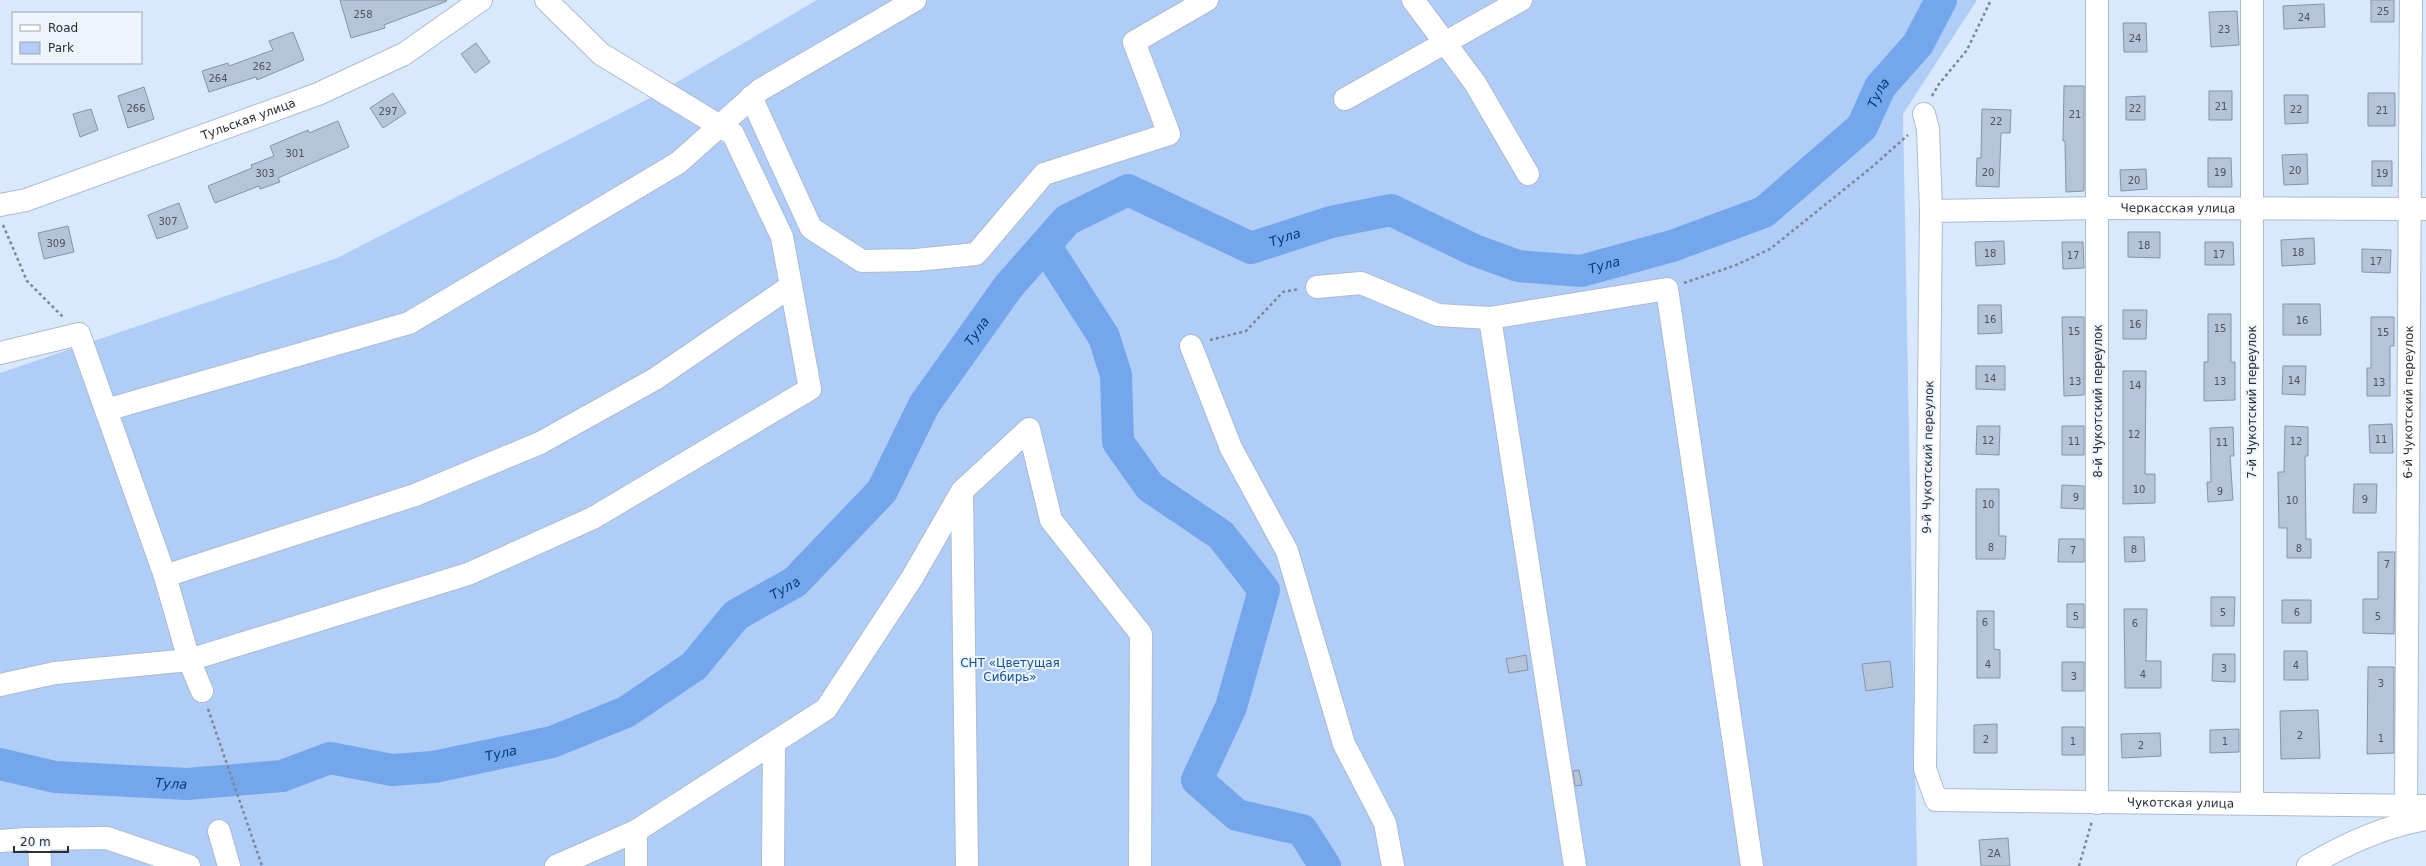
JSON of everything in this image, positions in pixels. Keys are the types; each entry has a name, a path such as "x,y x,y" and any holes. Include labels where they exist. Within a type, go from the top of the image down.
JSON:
{"street":[{"name":"Тульская улица","path":"0,205 26,200 318,94 404,54 481,0"},
{"path":"0,685 55,674 189,660 468,574 593,518 810,389 782,237 733,134 601,54 546,0"},
{"path":"106,410 409,323 678,163 719,125 766,86 915,0"},
{"path":"751,97 811,228 862,261 916,260 976,254 1044,174 1169,134 1134,42 1207,0"},
{"path":"1413,0 1475,83 1528,174"},
{"path":"1345,99 1522,0"},
{"name":"8-й Чукотский переулок","path":"2097,0 2097,803"},
{"name":"7-й Чукотский переулок","path":"2252,0 2252,803"},
{"name":"6-й Чукотский переулок","path":"2411,0 2417,209 2416,805"},
{"name":"9-й Чукотский переулок","path":"1924,114 1928,129 1931,211 1925,769 1936,800"},
{"name":"Черкасская улица","path":"1931,211 2098,208 2252,210 2417,209"},
{"path":"1317,287 1361,283 1438,315 1490,318 1667,289 1752,866"},
{"path":"165,576 415,495 540,443 655,380 791,286"},
{"path":"1490,318 1575,866"},
{"path":"0,353 79,334 165,576 189,660 202,691"},
{"path":"1191,346 1231,448 1287,551 1344,744 1385,823 1394,866"},
{"path":"556,866 636,831 774,744 826,709 912,578 962,491 1028,429 1051,520 1141,634 1140,866"},
{"path":"962,491 967,866"},
{"path":"773,866 774,744"},
{"name":"Чукотская улица","path":"1936,800 2097,803 2416,805"},
{"path":"2308,866 2342,845 2404,823 2426,819"},
{"path":"219,831 229,866"},
{"path":"636,831 636,866"},
{"path":"0,841 107,838 189,866"},
{"path":"39,840 40,866"}],"path":[{"path":"1667,289 1736,265 1770,249 1895,148 1918,126 1939,84 1967,50 1990,0"},
{"path":"0,218 27,281 79,334"},
{"path":"1191,346 1246,330 1283,292 1317,287"},
{"path":"202,691 262,866"},
{"path":"2079,866 2097,803"}],"green space":[{"name":"СНТ «Цветущая Сибирь»","path":"817,0 1977,0 1903,114 1917,866 0,866 0,373 337,258 648,99"}],"building":[{"path":"340,0 447,1 384,25 385,28 351,38"},
{"path":"2371,0 2394,0 2394,22 2371,22"},
{"path":"2324,4 2325,27 2284,29 2283,6"},
{"path":"2237,11 2239,45 2211,47 2209,12"},
{"path":"2123,23 2146,23 2147,52 2124,52"},
{"path":"293,32 304,60 257,80 256,77 209,92 202,71 228,63 229,66 273,50 269,41"},
{"path":"476,43 490,62 475,73 461,54"},
{"path":"2064,86 2084,86 2084,191 2066,192 2065,141 2063,141"},
{"path":"144,87 154,119 128,128 118,96"},
{"path":"2209,91 2232,91 2232,120 2209,120"},
{"path":"393,93 406,113 383,128 370,108"},
{"path":"2368,93 2395,93 2395,126 2368,126"},
{"path":"2284,95 2308,95 2308,123 2285,124"},
{"path":"2145,96 2145,120 2126,120 2126,97"},
{"path":"91,109 98,130 80,137 73,114"},
{"path":"1982,109 2011,110 2010,133 2001,133 1999,187 1976,186 1977,158 1981,158"},
{"path":"338,121 349,147 278,178 280,182 260,189 259,186 215,203 208,186 252,168 251,165 274,156 270,146 308,130 309,133"},
{"path":"2307,154 2308,184 2284,185 2282,155"},
{"path":"2208,158 2231,158 2232,187 2208,187"},
{"path":"2372,161 2392,161 2392,186 2372,186"},
{"path":"2146,169 2147,189 2121,191 2120,170"},
{"path":"179,203 188,228 157,239 148,215"},
{"path":"68,226 74,252 44,259 38,233"},
{"path":"2128,232 2160,232 2160,258 2128,257"},
{"path":"2314,238 2315,264 2282,266 2281,240"},
{"path":"2004,241 2005,264 1976,266 1975,242"},
{"path":"2062,242 2083,242 2084,268 2063,269"},
{"path":"2205,242 2233,242 2234,265 2205,265"},
{"path":"2362,249 2391,250 2390,273 2362,272"},
{"path":"2283,304 2320,304 2321,335 2283,335"},
{"path":"1978,305 2001,305 2002,333 1978,334"},
{"path":"2123,310 2147,310 2146,339 2123,339"},
{"path":"2208,314 2231,314 2231,362 2235,362 2235,400 2204,401 2204,362 2208,362"},
{"path":"2062,317 2084,317 2084,395 2064,396"},
{"path":"2371,317 2394,317 2394,346 2390,346 2390,396 2367,396 2367,368 2371,368"},
{"path":"1976,366 2005,366 2005,390 1976,389"},
{"path":"2283,366 2306,366 2305,395 2282,394"},
{"path":"2123,371 2146,371 2145,474 2155,474 2155,503 2123,504"},
{"path":"2392,424 2393,453 2370,453 2369,425"},
{"path":"1977,426 2000,426 1999,455 1976,454"},
{"path":"2062,426 2084,426 2084,455 2062,455"},
{"path":"2285,426 2308,427 2308,456 2305,456 2306,539 2311,539 2311,558 2287,558 2287,528 2279,528 2278,472 2284,472"},
{"path":"2233,427 2234,456 2230,456 2233,500 2208,502 2207,482 2211,482 2210,428"},
{"path":"2354,484 2377,484 2376,513 2353,513"},
{"path":"2062,485 2084,486 2084,509 2061,508"},
{"path":"1976,489 1999,489 1999,536 2006,536 2005,559 1976,559"},
{"path":"2124,537 2144,537 2145,561 2125,562"},
{"path":"2059,539 2084,539 2084,562 2058,562"},
{"path":"2378,552 2395,552 2394,634 2363,633 2363,599 2378,599"},
{"path":"2211,597 2235,597 2234,626 2211,626"},
{"path":"2282,600 2311,600 2311,623 2282,623"},
{"path":"2067,604 2084,604 2084,628 2067,627"},
{"path":"2124,609 2147,609 2146,661 2161,661 2161,688 2125,688"},
{"path":"1977,611 1994,611 1994,649 2000,650 2000,678 1977,678"},
{"path":"2284,651 2307,651 2308,680 2284,680"},
{"path":"2213,654 2235,654 2235,682 2212,681"},
{"path":"1526,655 1528,670 1509,673 1506,659"},
{"path":"1890,661 1893,687 1866,691 1862,664"},
{"path":"2062,662 2084,662 2084,691 2062,691"},
{"path":"2368,667 2394,667 2394,753 2367,754"},
{"path":"2318,710 2320,758 2281,759 2280,711"},
{"path":"1997,724 1997,753 1974,753 1974,725"},
{"path":"2062,727 2084,727 2084,755 2062,755"},
{"path":"2239,729 2239,752 2210,753 2210,730"},
{"path":"2160,733 2161,756 2122,758 2121,734"},
{"path":"1579,770 1582,785 1575,786 1573,771"},
{"path":"2008,838 2010,866 1981,866 1979,840"}],"waterway":[{"name":"Тула","path":"0,764 55,777 187,784 282,776 330,758 392,770 434,767 552,742 626,712 694,666 736,615 795,582 882,491 924,405 1008,287 1067,220 1128,190 1251,248 1331,222 1391,210 1474,250 1518,266 1581,271 1672,246 1764,212 1862,127 1880,87 1918,44 1941,0"},
{"path":"1045,245 1104,337 1116,375 1118,442 1150,487 1221,535 1264,590 1231,707 1197,780 1237,815 1302,830 1325,866"}]}
